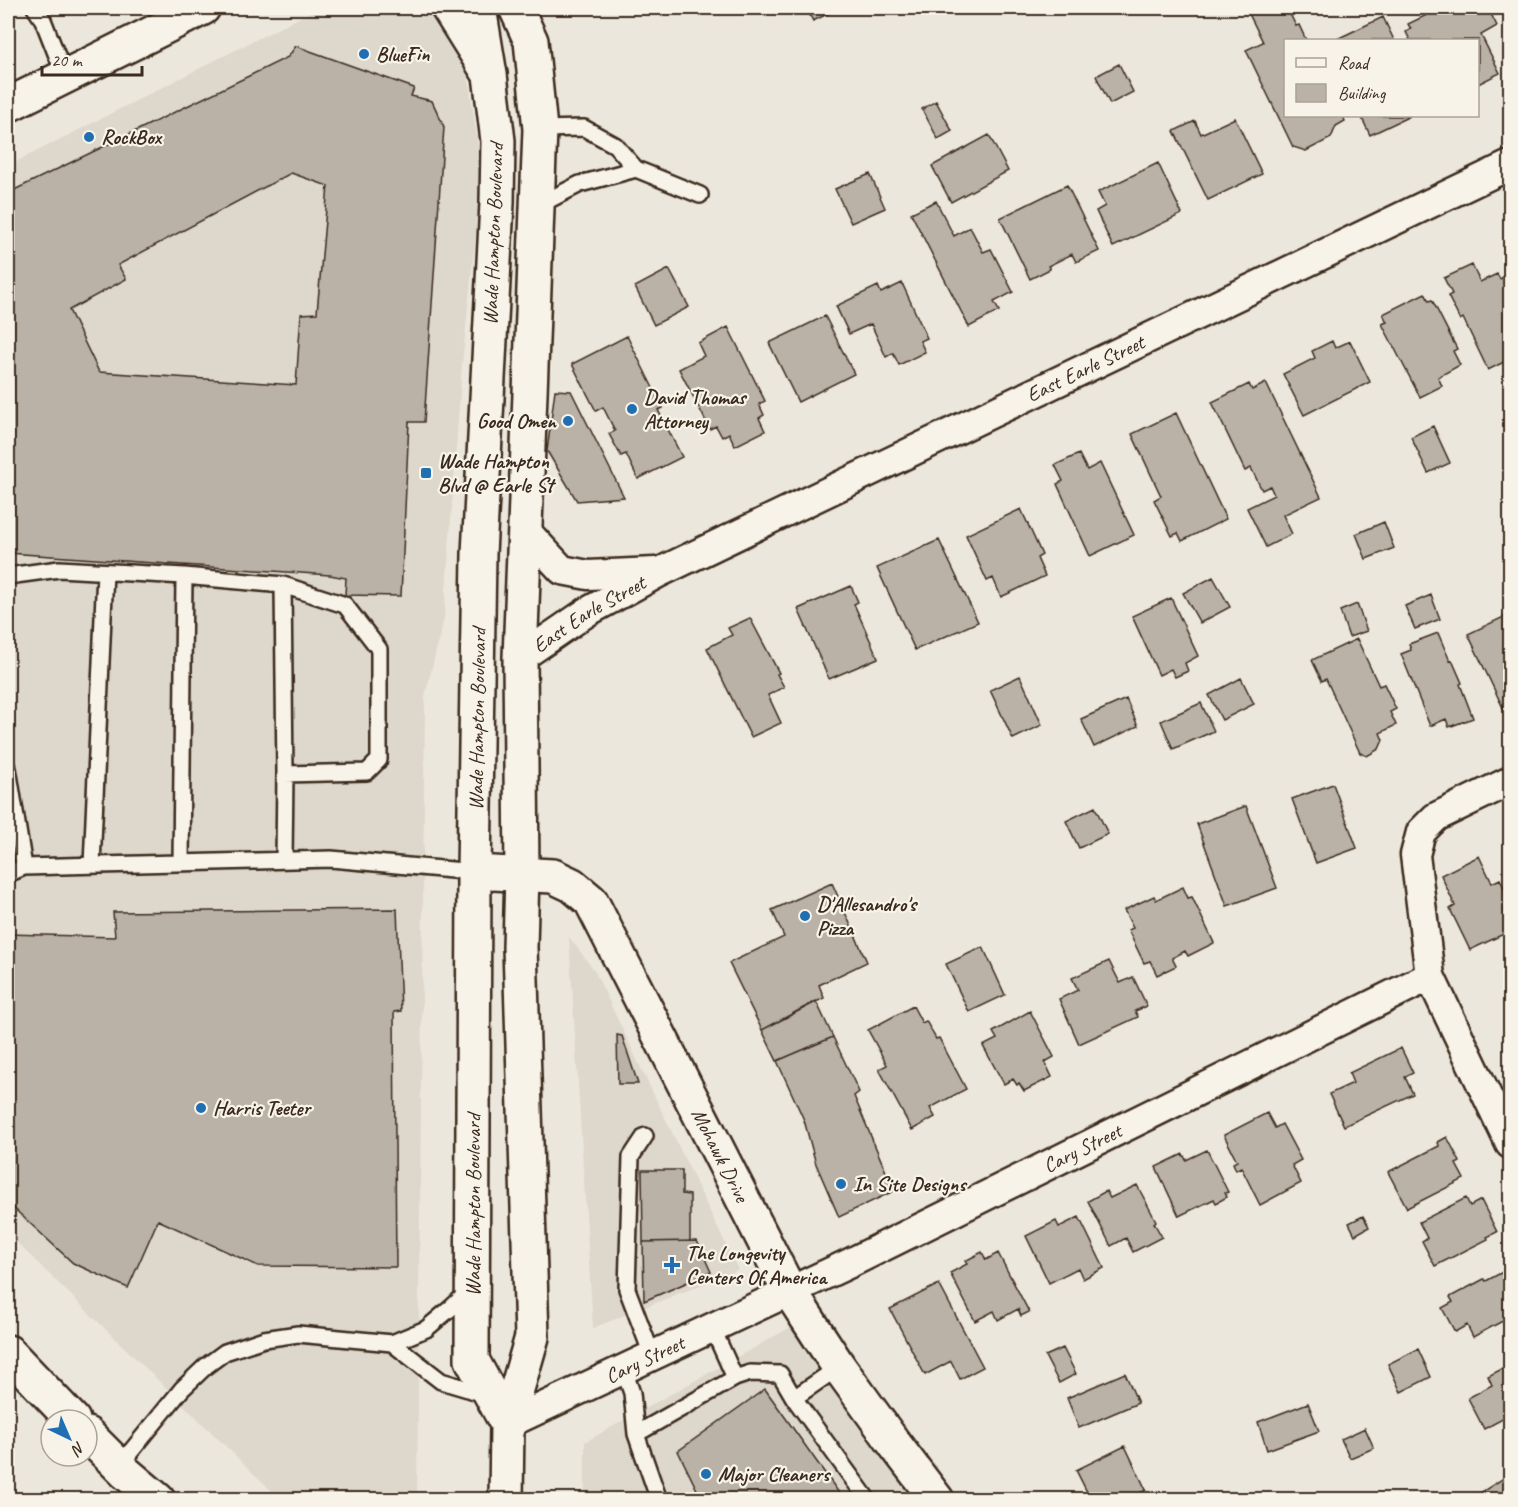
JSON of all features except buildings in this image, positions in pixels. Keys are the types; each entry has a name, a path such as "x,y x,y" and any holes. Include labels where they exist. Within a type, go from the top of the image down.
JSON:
{"main road":[{"path":"8,105 204,8"},
{"path":"448,8 490,75"},
{"name":"Wade Hampton Boulevard","path":"479,8 498,141 498,203 479,554 474,872 472,1360 499,1410 506,1500"},
{"name":"Wade Hampton Boulevard","path":"499,1410 532,1338 520,947 522,874 520,658 540,129 531,41 516,8"},
{"name":"Mohawk Drive","path":"474,872 553,876 572,885 591,901 790,1292 839,1366 937,1500"},
{"path":"8,1352 62,1408"},
{"path":"99,1446 158,1500"}],"street":[{"name":"East Earle Street","path":"520,658 587,612 660,572 1510,165"},
{"name":"East Earle Street","path":"525,530 562,570 588,575 660,572"},
{"path":"1510,781 1436,817 1421,832 1415,855 1430,976 1510,1144"},
{"name":"Cary Street","path":"499,1410 624,1370 790,1292 1430,976"}],"lane":[{"path":"35,8 43,20 65,76"},
{"path":"540,129 584,128 615,145 636,169 700,195"},
{"path":"537,206 580,184 636,169"},
{"path":"8,576 59,569 184,576 283,585 345,605 379,648 379,760 367,772 285,774"},
{"path":"92,866 105,572"},
{"path":"181,863 184,576"},
{"path":"283,585 284,860"},
{"path":"8,768 24,867"},
{"path":"8,874 24,867 331,859 474,872"},
{"path":"645,1136 631,1157 627,1289 652,1356"},
{"path":"119,1466 182,1389 225,1352 264,1339 298,1334 392,1343 426,1329 472,1288"},
{"path":"712,1327 735,1378"},
{"path":"392,1343 441,1381 499,1410"},
{"path":"794,1398 839,1366"},
{"path":"624,1370 632,1393 636,1434 659,1500"},
{"path":"636,1434 735,1378 750,1373 780,1374 794,1398 868,1500"}],"shaded area":[{"path":"318,8 419,8 438,15 467,67 482,175 462,364 444,619 425,696 417,1499 280,1499 8,1234 8,166"},
{"path":"569,937 594,970 738,1270 593,1328"},
{"path":"791,1327 918,1499 585,1499 585,1442"}],"place":[{"name":"BlueFin","path":"364,54"},
{"name":"RockBox","path":"89,137"},
{"name":"David Thomas Attorney","path":"632,409"},
{"name":"Good Omen","path":"568,421"},
{"name":"Wade Hampton Blvd @ Earle St","path":"426,473"},
{"name":"D'Allesandro's Pizza","path":"805,916"},
{"name":"Harris Teeter","path":"201,1108"},
{"name":"In Site Designs","path":"841,1184"},
{"name":"The Longevity Centers Of America","path":"672,1265"},
{"name":"Major Cleaners","path":"706,1474"}]}
